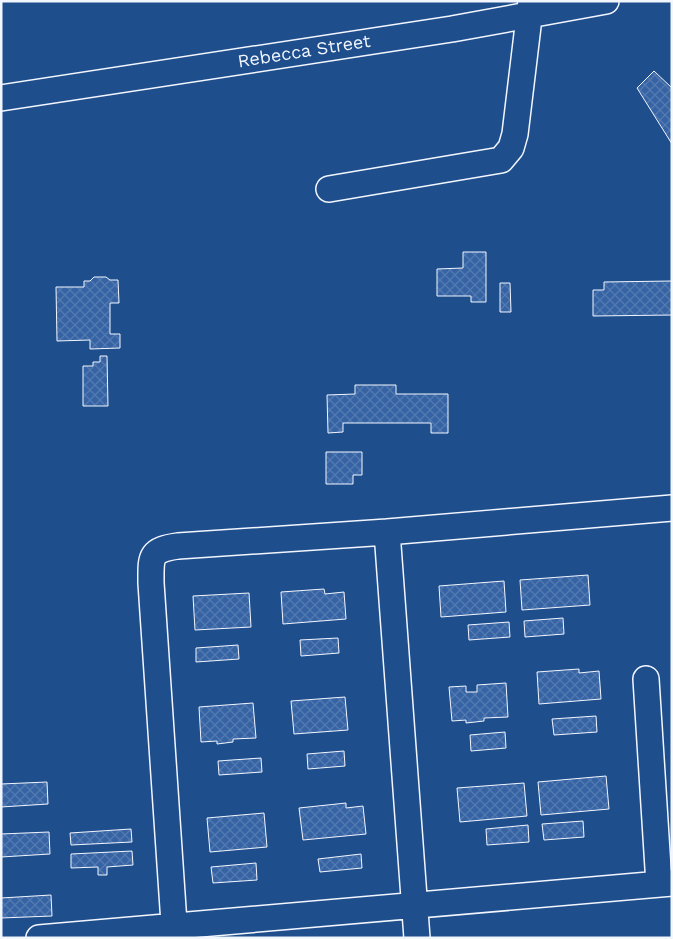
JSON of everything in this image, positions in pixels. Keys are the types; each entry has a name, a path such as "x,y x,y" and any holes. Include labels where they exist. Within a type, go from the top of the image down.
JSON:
{"street":[{"name":"Rebecca Street","path":"1,98 531,8 606,1"},
{"path":"329,189 501,160 511,148 515,134 531,8"},
{"path":"174,932 151,583 153,555 162,548 178,546 387,532 672,508"},
{"path":"387,532 417,938"},
{"path":"39,938 174,932 414,905 665,883 646,679"}],"building":[{"path":"654,71 672,88 672,144 637,88"},
{"path":"463,252 486,252 486,302 471,302 471,296 437,296 437,269 463,268"},
{"path":"94,277 118,280 119,303 110,303 110,334 120,334 120,348 90,349 90,340 57,341 56,287 84,287 84,281 90,281"},
{"path":"672,281 672,315 593,316 593,290 604,290 604,282"},
{"path":"500,283 510,283 511,312 500,312"},
{"path":"100,356 107,356 108,406 83,406 83,366 93,366 93,362 100,362"},
{"path":"355,385 396,385 396,394 448,394 448,433 431,433 431,423 343,423 343,432 328,433 327,395 355,394"},
{"path":"326,452 362,452 362,475 353,475 353,484 326,484"},
{"path":"588,575 590,605 522,610 520,580"},
{"path":"504,581 506,612 441,617 439,586"},
{"path":"324,589 325,594 344,592 346,619 283,624 281,592"},
{"path":"249,593 251,627 195,630 193,596"},
{"path":"563,618 564,634 525,637 524,621"},
{"path":"509,622 510,637 469,640 468,625"},
{"path":"338,638 339,653 301,656 300,640"},
{"path":"238,645 239,659 196,662 196,648"},
{"path":"579,669 579,673 599,671 601,699 539,704 537,672"},
{"path":"506,683 508,717 484,718 484,721 466,723 466,720 452,721 449,687 466,686 466,692 477,692 477,685"},
{"path":"345,697 348,730 294,734 291,701"},
{"path":"253,703 256,738 233,739 233,742 217,744 217,741 201,742 199,707"},
{"path":"596,716 597,732 554,735 552,719"},
{"path":"505,732 506,748 471,751 470,735"},
{"path":"344,751 345,766 308,769 307,754"},
{"path":"261,758 262,772 219,775 218,761"},
{"path":"606,776 609,809 541,815 538,782"},
{"path":"47,782 48,804 1,807 1,784"},
{"path":"524,783 527,816 460,822 457,788"},
{"path":"346,803 346,808 363,806 366,834 303,840 299,808"},
{"path":"264,813 267,847 210,852 207,818"},
{"path":"583,821 584,837 544,840 542,824"},
{"path":"528,825 529,842 487,845 486,829"},
{"path":"131,829 132,842 71,845 70,833"},
{"path":"49,832 50,854 1,857 1,834"},
{"path":"132,851 133,865 107,867 107,875 98,875 98,867 71,868 71,854"},
{"path":"361,854 362,868 320,872 318,859"},
{"path":"256,863 257,880 213,883 211,867"},
{"path":"51,895 52,916 1,918 1,898"}]}
